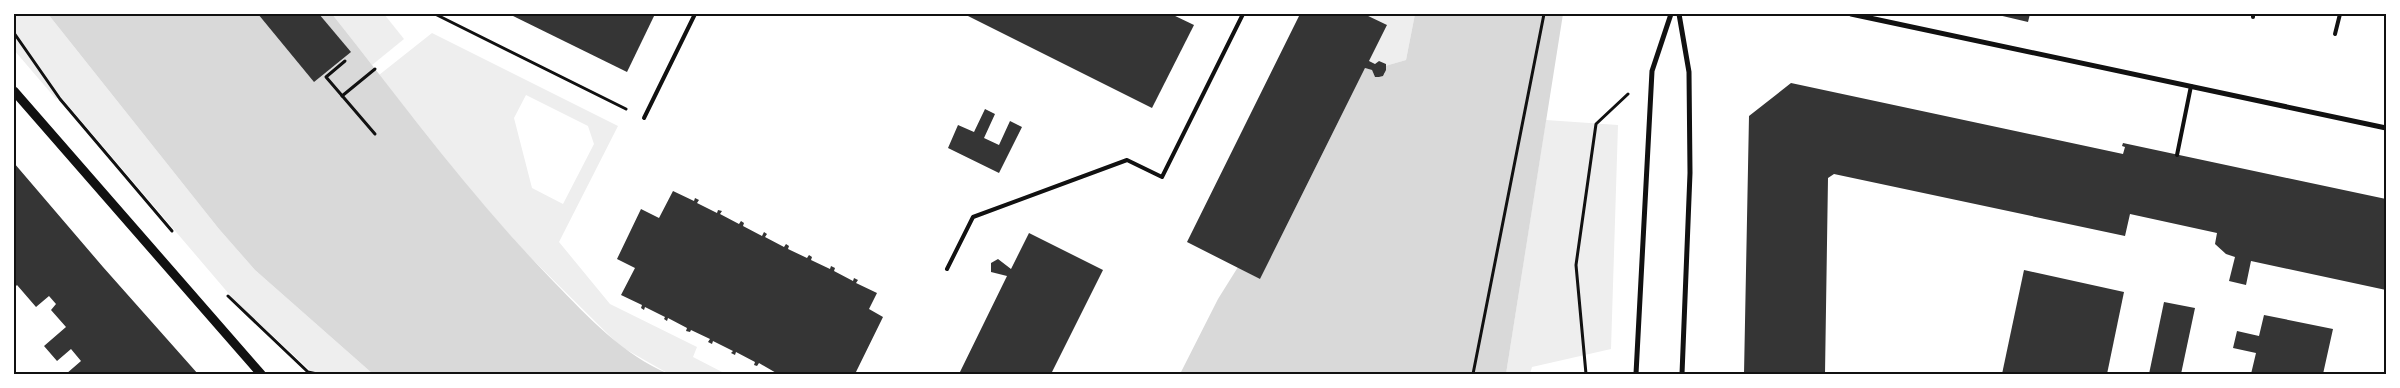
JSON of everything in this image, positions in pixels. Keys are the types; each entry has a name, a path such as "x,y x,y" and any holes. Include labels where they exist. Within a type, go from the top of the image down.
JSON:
{"street":[{"path":"1636,374 1652,71 1671,14"},
{"path":"1679,14 1689,81 1690,172 1682,374"},
{"path":"1851,14 2386,128"},
{"path":"14,91 262,374"}],"lane":[{"path":"644,118 695,14"},
{"path":"947,269 973,218 1127,160 1162,177 1243,14"},
{"path":"2335,34 2340,14"},
{"path":"2177,155 2192,86"}],"path":[{"path":"435,14 644,118"},
{"path":"1473,374 1544,14"},
{"path":"14,33 60,99 178,238"},
{"path":"345,61 326,77 375,134"},
{"path":"342,96 375,68"},
{"path":"1586,374 1576,265 1596,124 1652,71"},
{"path":"226,294 308,372 317,374"}],"shaded area":[{"path":"14,14 48,14 219,229 255,270 373,374 314,374 235,301 60,96 56,99 14,50"},
{"path":"48,14 332,14 467,185 524,250 580,308 621,346 636,357 669,374 373,374 255,270 219,229"},
{"path":"332,14 384,14 404,39 372,65"},
{"path":"1364,14 1415,14 1406,60 1385,66 1386,64 1379,61 1375,64 1369,61 1387,26"},
{"path":"1415,14 1563,14 1506,374 1180,374 1218,299 1238,267 1260,279 1365,68 1372,70 1375,77 1383,76 1385,66 1406,60"},
{"path":"432,33 618,126 559,242 610,304 697,347 693,357 726,374 669,374 620,346 525,252 468,187 379,75","holes":["526,95 588,126 594,144 563,204 532,188 514,118"]},
{"path":"1546,120 1618,125 1611,349 1532,367 1530,374 1506,374"}],"building":[{"path":"258,14 319,14 351,52 314,82"},
{"path":"509,14 655,14 627,72"},
{"path":"964,14 1171,14 1194,25 1152,108"},
{"path":"1300,14 1364,14 1387,25 1369,61 1375,64 1379,61 1386,64 1386,70 1383,76 1375,77 1372,70 1365,68 1260,279 1187,242"},
{"path":"1994,14 2030,14 2028,22"},
{"path":"1791,83 2123,154 2125,147 2122,146 2123,143 2386,199 2386,290 2251,261 2246,285 2229,281 2235,257 2226,254 2215,244 2217,233 2130,214 2125,236 1834,174 1828,178 1825,374 1744,374 1749,116"},
{"path":"985,109 995,114 984,138 999,145 1010,121 1022,127 999,173 948,148 958,125 974,132"},
{"path":"14,163 198,374 66,374 81,361 71,349 57,361 44,346 66,327 51,310 56,304 49,296 36,307 17,285 14,288"},
{"path":"673,191 694,201 695,198 699,200 697,203 717,213 718,210 722,211 720,214 739,224 741,221 744,223 743,226 762,236 764,232 767,234 765,237 784,247 786,244 789,246 788,249 807,258 809,255 812,257 811,260 830,269 831,266 835,268 834,271 853,281 854,278 858,280 856,283 877,293 869,309 883,317 855,374 778,374 759,363 757,366 754,365 755,362 736,352 735,355 731,353 733,351 713,341 712,344 708,342 710,339 691,330 690,332 686,331 687,328 668,318 667,321 664,319 665,317 645,307 644,310 641,308 642,305 621,295 635,268 617,259 641,209 659,218"},
{"path":"1029,233 1103,270 1051,374 959,374 1007,276 991,272 991,263 998,259 1011,269"},
{"path":"2024,270 2124,292 2107,374 2002,374"},
{"path":"2164,302 2195,308 2181,374 2149,374"},
{"path":"2264,315 2333,329 2323,374 2251,374 2256,353 2233,348 2237,331 2259,336"}]}
